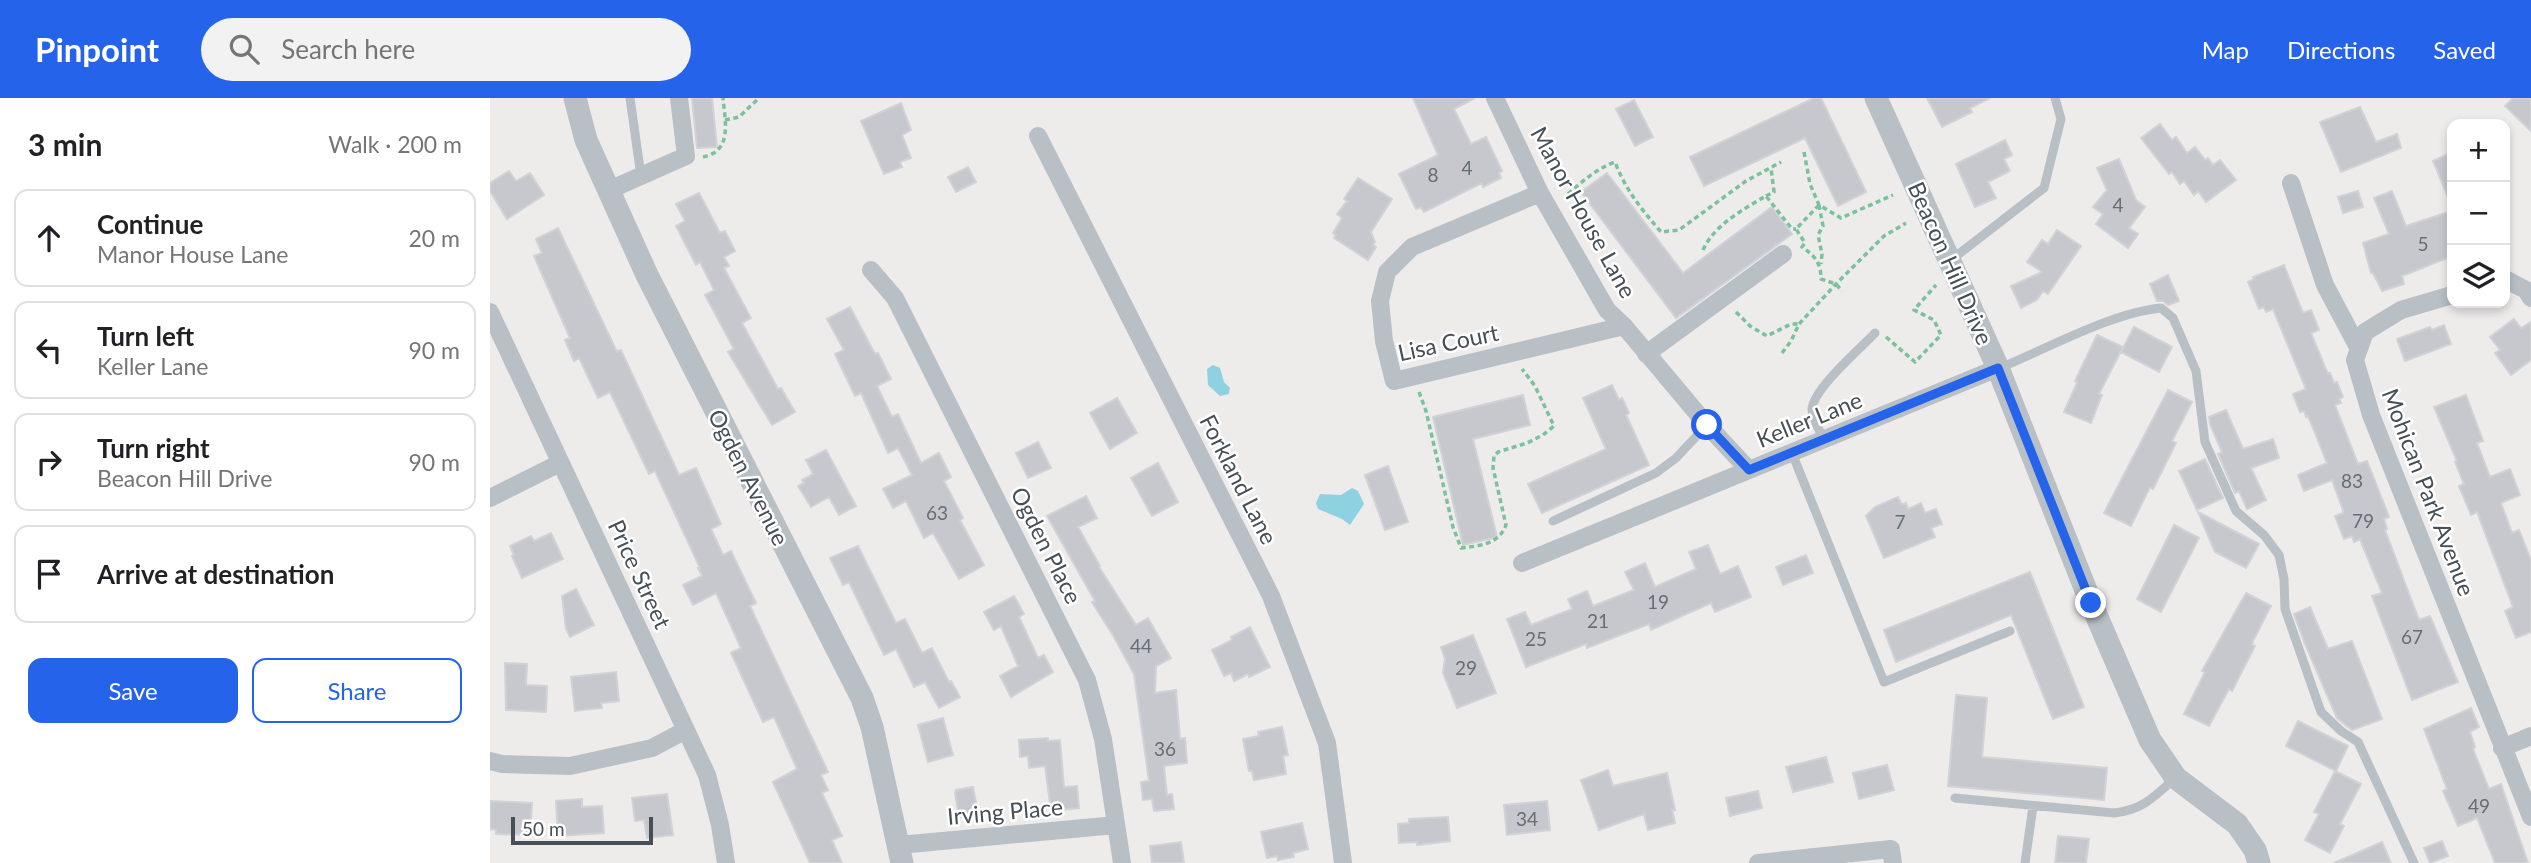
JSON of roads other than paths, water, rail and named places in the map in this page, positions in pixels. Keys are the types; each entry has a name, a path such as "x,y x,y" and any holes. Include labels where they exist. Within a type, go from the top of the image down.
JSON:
{"street":[{"name":"Ogden Avenue","path":"575,98 586,140 646,275 862,698 872,727 901,854"},
{"path":"607,191 686,156 679,98"},
{"name":"Manor House Lane","path":"1495,98 1540,193 1607,310 1749,470"},
{"name":"Beacon Hill Drive","path":"1876,98 1998,368 2091,603 2150,740 2176,778 2236,824 2255,850 2259,863"},
{"name":"Forkland Lane","path":"1038,136 1271,596 1327,743 1343,863"},
{"name":"Mohican Park Avenue","path":"2291,183 2325,285 2359,349 2355,360 2371,415 2531,817"},
{"name":"Lisa Court","path":"1540,193 1412,247 1387,272 1380,301 1384,341 1394,381 1624,326"},
{"path":"1646,354 1783,254"},
{"name":"Ogden Place","path":"872,270 895,298 1087,680 1103,739 1122,863"},
{"path":"2510,282 2526,290 2530,297"},
{"path":"2359,349 2365,331 2402,310 2447,296"},
{"name":"Price Street","path":"490,312 707,775 720,825 726,863"},
{"name":"Keller Lane","path":"1522,563 1998,368"},
{"path":"490,498 560,463"},
{"path":"490,761 502,764 570,766 652,748 686,730"},
{"path":"2502,748 2531,736"},
{"name":"Irving Place","path":"901,854 1116,825"},
{"path":"1758,863 1892,856"}],"lane":[{"path":"630,98 640,176"},
{"path":"1950,261 2044,188 2061,119 2055,98"},
{"path":"1998,368 2141,310 2161,308 2173,318 2196,371 2205,443 2219,476 2236,511 2264,535 2279,555 2284,579 2285,609 2320,712 2358,742 2414,863"},
{"path":"1824,440 1812,412 1813,405 1820,391 1875,333"},
{"path":"1553,521 1656,472 1676,458 1707,425"},
{"path":"1791,453 1884,682 2010,631"},
{"path":"1955,799 2114,813 2133,811 2176,778"},
{"path":"2025,863 2033,806"}],"water":[{"path":"1213,365 1220,368 1224,382 1230,388 1229,394 1220,396 1208,385 1207,369"},
{"path":"1352,488 1358,491 1364,504 1350,525 1318,509 1316,503 1320,494 1341,495"}]}
